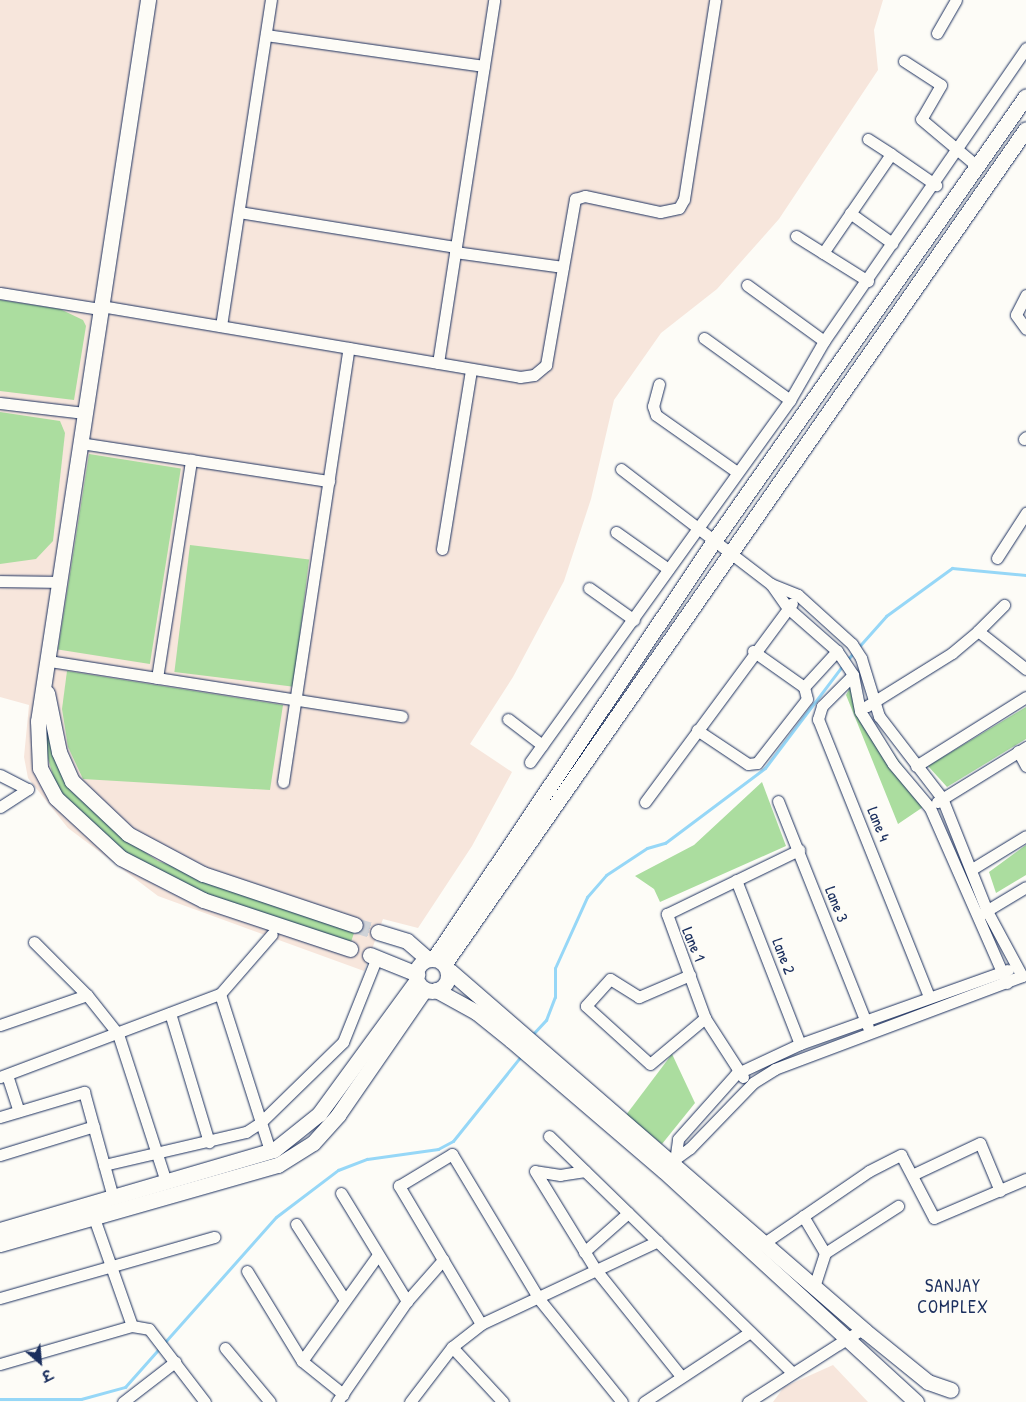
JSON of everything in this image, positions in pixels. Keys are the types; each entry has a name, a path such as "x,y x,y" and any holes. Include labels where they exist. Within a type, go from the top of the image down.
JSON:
{"main road":[{"path":"148,0 58,582 46,684 36,740 40,768 56,798 85,828 121,858 204,900 350,949"},
{"path":"0,1244 278,1165 314,1143 338,1115 440,962 714,541 1026,96"},
{"path":"0,1230 270,1151 319,1114 440,962 1026,129"},
{"path":"46,684 59,752 72,781 128,834 203,874 355,925"},
{"path":"378,932 406,941 440,962 516,1034 670,1161 862,1328 928,1382 951,1390"},
{"path":"374,956 423,985 516,1034"},
{"path":"670,1161 916,1402"}],"street":[{"path":"221,326 271,0"},
{"path":"438,363 494,0"},
{"path":"0,293 221,326 520,377 540,372 546,365 575,199 585,196 660,212 679,208 684,199 715,0"},
{"path":"937,33 956,0"},
{"path":"266,35 484,66"},
{"path":"530,762 634,620 668,569 790,400 824,341 936,185 958,148 1026,48"},
{"path":"904,61 942,85 921,119 958,148 978,167"},
{"path":"868,139 936,185"},
{"path":"823,253 890,154"},
{"path":"239,212 563,267"},
{"path":"850,213 892,244"},
{"path":"796,236 868,281"},
{"path":"747,285 824,341"},
{"path":"1026,295 1016,315 1026,329"},
{"path":"704,338 790,400"},
{"path":"283,782 349,348"},
{"path":"442,549 471,369"},
{"path":"658,384 652,406 656,415 737,472"},
{"path":"0,403 84,413"},
{"path":"80,443 329,481"},
{"path":"157,678 192,460"},
{"path":"621,469 771,584 798,595 852,644 861,658 873,702 916,766 942,798 972,869 982,913 1004,978"},
{"path":"997,558 1026,513"},
{"path":"616,532 668,569"},
{"path":"0,581 58,582"},
{"path":"771,584 788,608 838,653 851,672 860,711 893,764 930,808 982,913 1024,975"},
{"path":"588,588 634,620"},
{"path":"645,802 753,650 798,595"},
{"path":"860,711 952,653 1004,605"},
{"path":"978,631 1026,669"},
{"path":"697,730 748,764 757,763 807,700 804,688 753,650"},
{"path":"804,688 838,653"},
{"path":"49,661 402,716"},
{"name":"Lane 4","path":"851,672 822,706 818,719 929,996"},
{"path":"916,766 1026,697"},
{"path":"508,719 542,745"},
{"path":"930,808 942,798 1022,749 1026,766"},
{"path":"0,775 28,789 0,807"},
{"name":"Lane 3","path":"778,801 871,1034"},
{"path":"972,869 1026,836"},
{"name":"Lane 1","path":"736,1074 705,1018 667,914 799,850"},
{"name":"Lane 2","path":"736,880 800,1044"},
{"path":"982,913 1026,887"},
{"path":"19,1111 4,1076 220,994 272,934"},
{"path":"34,942 87,994 118,1034 166,1182"},
{"path":"104,1165 158,1155 209,1142 246,1132 260,1123 343,1042 374,956"},
{"path":"670,1161 690,1148 753,1083 775,1069 871,1034 1004,978 1016,965"},
{"path":"690,975 639,997 610,979 586,1006 650,1064 705,1018"},
{"path":"670,1161 678,1139 736,1074 800,1044 929,996 1024,975"},
{"path":"0,1025 87,994"},
{"path":"220,994 270,1151"},
{"path":"170,1013 209,1142"},
{"path":"736,1074 753,1083"},
{"path":"0,1117 84,1092 113,1197"},
{"path":"0,1155 94,1126"},
{"path":"549,1136 792,1372"},
{"path":"912,1176 980,1143 1000,1191"},
{"path":"481,1324 399,1186 452,1154 538,1299 622,1402"},
{"path":"764,1243 869,1171 901,1155 934,1218 1026,1179"},
{"path":"585,1171 560,1175 534,1171 596,1270 680,1375"},
{"path":"340,1193 407,1301"},
{"path":"814,1287 825,1253 898,1206"},
{"path":"584,1252 628,1213"},
{"path":"803,1216 825,1253"},
{"path":"94,1218 132,1326"},
{"path":"296,1224 345,1300"},
{"path":"0,1298 214,1237"},
{"path":"415,1400 452,1347 481,1324 538,1299 658,1241"},
{"path":"302,1361 378,1255"},
{"path":"247,1271 302,1361 340,1398 407,1301 443,1260"},
{"path":"0,1364 132,1326 149,1329 205,1402"},
{"path":"748,1402 862,1328"},
{"path":"644,1402 680,1375 750,1332"},
{"path":"452,1347 503,1402"},
{"path":"226,1348 270,1402"},
{"path":"123,1402 173,1360"}],"shaded area":[{"path":"0,0 883,0 874,30 878,70 779,219 717,289 661,333 614,400 591,499 564,581 513,677 470,744 512,772 472,846 418,928 383,919 364,971 158,896 68,828 28,778 24,757 29,705 0,697"},
{"path":"833,1365 868,1402 773,1402 784,1387"}],"green space":[{"path":"0,300 60,309 83,320 86,326 74,400 0,391"},
{"path":"0,412 60,421 65,433 53,541 36,559 0,564"},
{"path":"89,454 181,469 150,664 58,650"},
{"path":"190,545 309,560 294,687 174,672"},
{"path":"67,671 283,705 270,790 83,779 68,747 62,709"},
{"path":"852,684 862,710 929,803 898,824 846,695"},
{"path":"46,707 60,769 71,791 130,842 158,861 355,930 351,942 196,892 124,853 57,789 42,738"},
{"path":"1026,707 1026,739 947,787 928,766"},
{"path":"762,782 786,846 660,902 654,889 635,876 694,845"},
{"path":"1026,845 1026,875 996,893 989,872"},
{"path":"672,1054 695,1103 662,1144 626,1115"}],"waterway":[{"path":"847,660 886,616 952,568 1026,575"},
{"path":"532,1035 546,1020 555,997 555,968 587,897 606,875 647,848 665,843 765,768 843,665"},
{"path":"0,1399 81,1399 125,1387 276,1217 338,1170 367,1159 438,1149 453,1141 521,1056"}],"tunnel":[{"path":"355,925 378,932"}],"district":[{"name":"SANJAY COMPLEX","path":"953,1297"}]}
